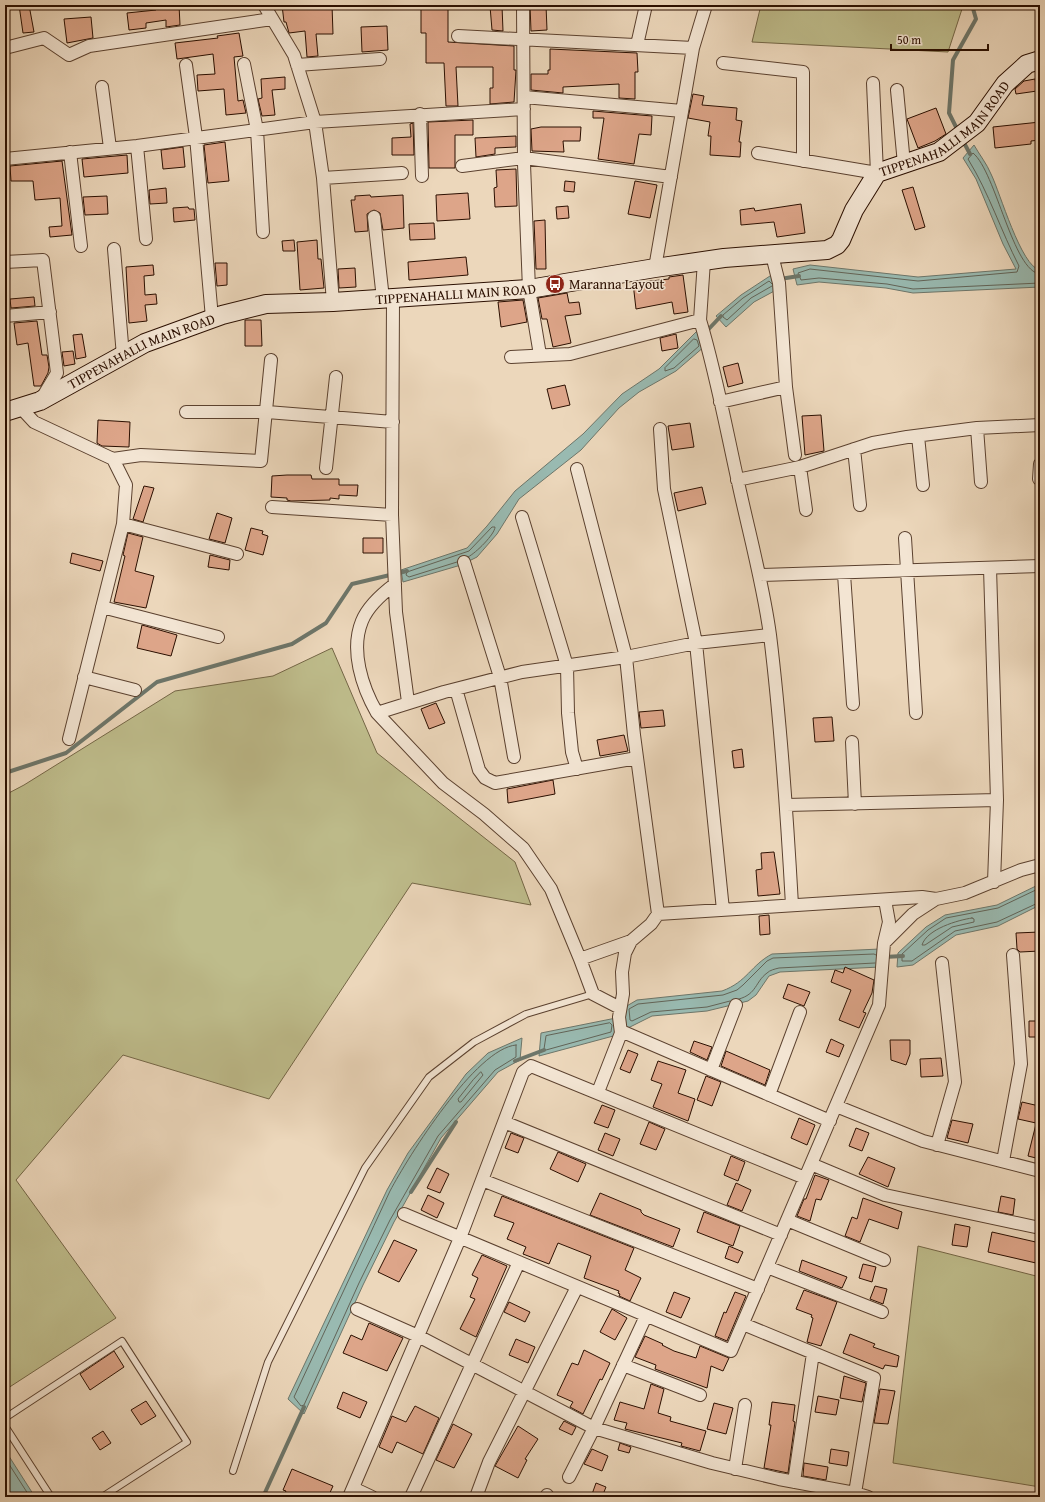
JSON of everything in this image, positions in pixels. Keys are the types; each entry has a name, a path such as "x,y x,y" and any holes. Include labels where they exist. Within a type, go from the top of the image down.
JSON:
{"street":[{"path":"264,5 294,55 314,122 323,178 334,302"},
{"path":"523,5 524,158 529,289 540,355"},
{"path":"637,45 646,5"},
{"path":"655,268 693,48 706,5"},
{"path":"5,48 44,38 69,55 89,46 272,19"},
{"path":"458,36 523,38 693,48"},
{"path":"297,65 380,59"},
{"name":"TIPPENAHALLI MAIN ROAD","path":"13,410 40,401 146,344 212,318 266,304 388,299 529,289 704,261 773,262 827,250 837,245 841,240 854,210 877,173 939,152 977,123 1005,84 1027,64 1040,60"},
{"path":"723,63 803,72 803,160"},
{"path":"244,64 258,130 263,232"},
{"path":"186,65 196,137 212,318"},
{"path":"758,153 877,173 873,83"},
{"path":"102,87 110,148"},
{"path":"897,90 904,164"},
{"path":"5,159 136,146 314,122 420,114 524,103 682,112"},
{"path":"420,114 422,176"},
{"path":"136,146 146,239"},
{"path":"70,152 81,246"},
{"path":"462,166 524,158 671,177"},
{"path":"323,178 402,173"},
{"path":"374,216 388,299 393,422 392,515 396,612 408,702"},
{"path":"114,249 123,356"},
{"path":"5,262 43,260 57,373 40,401"},
{"path":"704,261 701,322 717,380 720,402 737,480 760,575 770,635 786,805 792,906"},
{"path":"773,262 778,281 786,387 795,455"},
{"path":"5,316 50,312"},
{"path":"511,357 570,354 701,322"},
{"path":"13,410 34,422 113,459 141,455 261,461 272,360"},
{"path":"326,468 336,377"},
{"path":"720,402 786,387"},
{"path":"186,412 267,412 393,422"},
{"path":"737,480 800,467 873,443 977,428 1040,425"},
{"path":"977,428 981,482"},
{"path":"660,429 664,489 696,643 723,910"},
{"path":"918,436 923,485"},
{"path":"854,449 860,505"},
{"path":"69,739 123,524 126,485 113,459"},
{"path":"1040,464 1040,479"},
{"path":"800,467 806,510"},
{"path":"577,469 626,656 637,758 658,914 651,924 631,941 580,959"},
{"path":"272,506 392,515"},
{"path":"522,517 567,666 568,713 571,744 577,769"},
{"path":"123,524 237,554"},
{"path":"905,538 916,714"},
{"path":"464,562 500,677 514,757"},
{"path":"760,575 844,574 1040,566"},
{"path":"990,568 997,800 994,882"},
{"path":"844,574 853,704"},
{"path":"395,579 380,595 362,620 357,647 362,678 367,696 377,713 443,783 484,814 523,848 551,889 593,994 620,1022 711,1070 830,1121"},
{"path":"102,607 218,637"},
{"path":"377,713 408,702 522,672 567,666 696,643 770,635"},
{"path":"84,677 135,690"},
{"path":"456,689 479,770 485,778 495,783 637,758"},
{"path":"852,742 855,804"},
{"path":"786,805 997,800"},
{"path":"658,914 922,897 936,899 966,893 1021,870 1040,865"},
{"path":"884,943 913,914 936,899"},
{"path":"404,1214 731,1351 879,1005 884,943 889,922 884,900"},
{"path":"598,1092 620,1022 624,984 622,972 625,953 631,941"},
{"path":"1002,1161 1022,1064 1013,955"},
{"path":"937,1145 955,1082 942,963"},
{"path":"711,1070 736,1005"},
{"path":"769,1095 800,1012"},
{"path":"372,1497 351,1492 460,1238 523,1072 531,1066 806,1178"},
{"path":"836,1106 923,1142 1040,1171"},
{"path":"504,1122 781,1235"},
{"path":"811,1164 885,1195 1040,1228"},
{"path":"482,1180 758,1289"},
{"path":"787,1220 884,1260"},
{"path":"411,1497 519,1262"},
{"path":"767,1266 882,1312"},
{"path":"476,1497 489,1462 577,1287"},
{"path":"357,1309 418,1336 594,1428 735,1469 855,1493 868,1497"},
{"path":"569,1477 594,1428 646,1316"},
{"path":"742,1324 874,1378 855,1493"},
{"path":"794,1482 813,1353"},
{"path":"623,1365 700,1395"},
{"path":"735,1469 745,1405"}],"lane":[{"path":"233,1471 271,1355 365,1168 429,1077 474,1042 526,1014 593,994"},
{"path":"5,1418 122,1341 187,1442 102,1497"},
{"path":"5,1426 51,1497"}],"shaded area":[{"path":"761,5 959,5 962,9 948,52 752,42"},
{"path":"332,648 377,753 515,862 531,905 412,883 269,1099 123,1055 16,1180 116,1318 5,1390 5,795 24,785 175,691 273,676"},
{"path":"918,1246 1040,1277 1040,1487 893,1463"}],"water":[{"path":"974,145 995,183 1019,243 1033,266 1040,270 1040,287 913,293 886,288 819,282 797,285 793,269 810,265 918,277 1016,269 1003,244 976,179 963,158"},
{"path":"773,274 778,289 754,302 726,327 716,316 741,295"},
{"path":"697,331 705,346 676,371 639,392 619,408 581,450 519,499 497,534 477,557 461,565 403,582 401,570 467,548 515,491 583,434 622,394 659,369"},
{"path":"1040,884 1040,905 998,926 956,935 913,965 897,967 898,953 926,927 945,915 997,905"},
{"path":"880,949 880,967 780,972 769,976 756,995 748,1001 707,1011 652,1016 626,1029 625,1007 637,1000 722,991 737,983 765,958 772,954"},
{"path":"616,1018 617,1035 539,1056 541,1033"},
{"path":"522,1038 520,1060 498,1072 441,1138 394,1222 363,1285 304,1414 288,1399 387,1190 408,1153 466,1074 488,1053"},
{"path":"5,1450 35,1497 5,1497"}],"building":[{"path":"19,5 29,5 34,32 23,33"},
{"path":"179,5 180,25 166,27 166,20 146,23 146,28 129,30 127,13 156,10 155,8"},
{"path":"282,5 332,5 333,34 316,34 318,56 307,57 305,31 289,33 286,22 284,22"},
{"path":"530,5 546,5 547,30 531,31"},
{"path":"490,6 502,6 503,31 492,30"},
{"path":"421,7 448,7 448,42 514,46 514,70 516,70 514,102 490,104 490,88 493,88 493,67 456,67 458,106 446,106 444,63 426,63 426,33 421,33"},
{"path":"91,17 93,38 67,43 64,19"},
{"path":"387,26 388,50 362,52 361,27"},
{"path":"239,33 243,56 234,57 238,101 243,100 246,113 226,115 224,89 198,91 197,75 215,74 213,54 177,59 175,43 218,38 217,36"},
{"path":"550,49 637,53 638,72 635,72 635,99 619,98 619,84 563,87 563,93 531,90 531,74 548,74 548,70 550,70"},
{"path":"285,77 285,89 272,90 275,115 262,116 258,99 262,98 261,79"},
{"path":"1035,79 1037,91 1016,94 1015,89 1024,81"},
{"path":"693,94 704,96 702,105 737,108 736,120 742,121 739,142 741,142 740,157 710,155 711,136 708,136 710,122 688,118"},
{"path":"936,108 946,134 935,141 918,148 907,119"},
{"path":"593,111 652,116 651,135 639,134 634,164 598,159 604,118 593,118"},
{"path":"473,120 473,135 455,135 455,168 429,168 428,122"},
{"path":"1040,122 1040,140 1031,141 1031,144 995,148 993,127"},
{"path":"413,123 414,155 392,155 392,138 411,137 410,124"},
{"path":"541,127 581,127 580,141 563,141 564,152 532,151 531,129"},
{"path":"516,136 516,147 495,148 495,154 476,157 475,138"},
{"path":"225,142 229,181 208,183 204,145"},
{"path":"183,147 185,167 163,169 161,150"},
{"path":"127,155 128,173 84,177 82,159"},
{"path":"62,161 72,235 50,237 49,227 62,226 60,198 35,200 33,181 11,181 10,166"},
{"path":"516,169 517,206 495,207 494,188 497,187 496,170"},
{"path":"565,181 575,182 574,192 564,191"},
{"path":"635,181 657,185 650,218 628,214"},
{"path":"913,187 925,227 915,230 902,190"},
{"path":"166,188 167,203 150,204 149,190"},
{"path":"468,193 470,219 437,221 436,195"},
{"path":"370,195 371,197 403,195 404,228 383,230 380,213 374,210 367,214 368,231 355,232 351,200 355,200 355,196"},
{"path":"107,196 108,214 85,215 83,197"},
{"path":"801,204 805,233 777,237 774,222 741,225 740,210 754,208 755,211"},
{"path":"568,206 569,218 557,219 556,207"},
{"path":"188,207 189,209 194,209 195,220 174,222 173,208"},
{"path":"545,220 546,269 536,269 534,221"},
{"path":"434,223 435,239 410,240 409,224"},
{"path":"294,240 295,251 283,251 282,241"},
{"path":"317,240 318,259 321,259 324,288 300,290 297,242"},
{"path":"466,257 468,275 409,280 408,262"},
{"path":"215,263 227,263 227,285 217,286"},
{"path":"153,265 154,275 144,276 145,295 156,294 157,304 145,305 147,321 129,323 126,267"},
{"path":"355,268 356,287 339,288 338,269"},
{"path":"683,275 688,312 674,314 672,302 636,309 633,283 669,279 669,277"},
{"path":"567,293 569,303 579,302 581,314 565,316 571,343 553,347 547,319 542,319 538,298"},
{"path":"34,297 35,306 11,308 10,299"},
{"path":"523,300 527,322 501,327 498,302"},
{"path":"245,320 261,320 262,346 245,346"},
{"path":"37,321 42,355 47,355 49,367 48,373 41,386 34,386 28,343 17,345 14,323"},
{"path":"82,334 86,357 76,359 73,335"},
{"path":"676,334 678,348 662,351 660,338"},
{"path":"73,351 75,364 64,366 62,352"},
{"path":"738,363 743,383 728,387 723,367"},
{"path":"565,385 570,405 552,409 547,389"},
{"path":"821,415 824,451 805,455 802,416"},
{"path":"98,420 130,422 129,447 102,446 97,443"},
{"path":"690,423 694,447 672,450 668,426"},
{"path":"311,475 312,479 339,479 339,485 358,485 357,496 339,495 339,499 330,498 330,500 291,501 287,500 287,498 271,497 272,476"},
{"path":"144,486 154,488 143,522 133,519"},
{"path":"702,487 706,504 678,511 674,493"},
{"path":"217,513 232,518 225,543 209,539"},
{"path":"251,528 263,531 262,534 268,536 263,555 245,550"},
{"path":"128,533 143,537 135,571 154,576 146,608 114,602 125,556 123,555"},
{"path":"363,538 383,538 383,553 363,553"},
{"path":"72,553 103,561 100,571 70,563"},
{"path":"210,555 230,560 229,570 208,567"},
{"path":"142,625 177,635 171,656 137,648"},
{"path":"436,703 445,723 429,729 421,709"},
{"path":"663,710 665,726 641,728 639,712"},
{"path":"832,717 834,741 815,742 813,718"},
{"path":"624,735 628,751 600,756 597,740"},
{"path":"742,749 744,767 734,768 732,751"},
{"path":"553,780 555,794 508,803 507,789"},
{"path":"774,852 780,894 758,896 756,870 762,869 761,853"},
{"path":"769,915 770,934 760,935 759,916"},
{"path":"1040,932 1040,951 1020,952 1017,949 1016,933"},
{"path":"845,967 874,980 872,993 863,1012 866,1013 859,1028 839,1020 851,990 831,982 835,970 843,973"},
{"path":"788,984 810,992 804,1006 783,998"},
{"path":"1029,1021 1040,1021 1040,1037 1029,1037"},
{"path":"831,1039 844,1045 839,1057 826,1052"},
{"path":"890,1040 910,1040 910,1054 906,1065 891,1060"},
{"path":"694,1041 712,1047 707,1060 690,1052"},
{"path":"628,1050 638,1054 630,1073 620,1069"},
{"path":"726,1051 770,1070 765,1085 721,1066"},
{"path":"941,1058 943,1076 921,1077 920,1059"},
{"path":"658,1061 686,1070 678,1093 695,1099 688,1121 653,1107 662,1084 651,1080"},
{"path":"706,1076 721,1082 712,1106 697,1100"},
{"path":"1022,1102 1039,1106 1036,1123 1018,1119"},
{"path":"602,1105 615,1110 608,1128 594,1123"},
{"path":"799,1118 815,1125 807,1145 791,1138"},
{"path":"952,1120 973,1124 968,1143 947,1138"},
{"path":"649,1122 665,1129 656,1150 640,1144"},
{"path":"1036,1124 1040,1125 1040,1159 1028,1156"},
{"path":"856,1128 869,1133 862,1151 849,1146"},
{"path":"511,1133 524,1138 518,1153 505,1148"},
{"path":"605,1133 620,1139 613,1156 598,1150"},
{"path":"558,1152 586,1164 578,1182 550,1169"},
{"path":"731,1156 745,1162 738,1181 724,1175"},
{"path":"868,1157 895,1168 888,1187 859,1174"},
{"path":"437,1168 449,1174 440,1193 427,1188"},
{"path":"815,1175 829,1180 821,1200 816,1199 810,1221 797,1216 804,1199 806,1199"},
{"path":"736,1183 751,1190 742,1211 727,1205"},
{"path":"600,1193 641,1210 644,1215 680,1229 673,1247 590,1215"},
{"path":"428,1195 444,1203 437,1218 421,1210"},
{"path":"502,1196 634,1248 625,1270 641,1278 630,1301 619,1296 619,1291 584,1278 591,1256 558,1243 549,1264 523,1254 526,1247 507,1239 514,1223 494,1216"},
{"path":"1001,1196 1015,1199 1013,1215 998,1212"},
{"path":"863,1198 902,1212 898,1229 869,1219 860,1242 845,1236 852,1217 857,1219"},
{"path":"704,1212 740,1226 733,1246 697,1232"},
{"path":"955,1224 970,1227 967,1247 952,1245"},
{"path":"992,1232 1040,1243 1036,1263 988,1252"},
{"path":"394,1240 417,1250 399,1282 378,1272"},
{"path":"729,1246 743,1252 738,1263 725,1258"},
{"path":"482,1255 507,1266 476,1337 460,1329 475,1299 470,1297 478,1278 472,1275"},
{"path":"802,1260 847,1277 842,1288 799,1271"},
{"path":"863,1264 876,1267 872,1282 859,1278"},
{"path":"875,1286 887,1289 883,1304 870,1299"},
{"path":"804,1290 837,1302 821,1346 807,1342 813,1318 811,1317 812,1315 796,1309"},
{"path":"674,1292 690,1298 681,1318 666,1312"},
{"path":"735,1292 746,1296 727,1341 715,1336 724,1312 726,1313"},
{"path":"509,1302 530,1312 525,1322 504,1312"},
{"path":"612,1309 627,1318 615,1340 600,1332"},
{"path":"369,1323 403,1338 387,1371 343,1353 351,1335 362,1340"},
{"path":"850,1334 875,1344 873,1347 899,1356 897,1367 885,1365 883,1369 843,1353"},
{"path":"645,1336 674,1351 696,1358 700,1346 729,1358 723,1371 711,1366 707,1388 655,1369 656,1365 635,1357"},
{"path":"516,1339 535,1347 528,1363 509,1355"},
{"path":"584,1350 610,1363 602,1380 600,1379 583,1414 570,1407 573,1402 557,1395 572,1363 578,1365"},
{"path":"114,1351 124,1367 90,1390 80,1374"},
{"path":"844,1376 866,1383 862,1402 840,1398"},
{"path":"651,1384 664,1389 658,1413 671,1417 670,1421 706,1431 700,1451 681,1446 682,1443 625,1429 627,1423 614,1420 620,1402 644,1409"},
{"path":"880,1389 895,1391 888,1424 874,1423"},
{"path":"343,1392 367,1402 360,1418 337,1408"},
{"path":"818,1396 839,1400 836,1415 815,1412"},
{"path":"146,1401 156,1416 141,1425 131,1410"},
{"path":"772,1402 795,1405 793,1421 795,1422 788,1473 764,1468 771,1425 769,1425"},
{"path":"714,1403 733,1408 726,1434 707,1429"},
{"path":"415,1406 439,1418 423,1454 397,1442 392,1453 379,1447 392,1416 406,1422"},
{"path":"564,1421 576,1427 572,1435 559,1429"},
{"path":"453,1424 472,1434 454,1468 436,1460"},
{"path":"518,1426 538,1439 525,1459 527,1460 518,1478 495,1466"},
{"path":"103,1431 111,1443 100,1450 92,1438"},
{"path":"620,1443 631,1447 629,1453 618,1450"},
{"path":"592,1449 608,1456 602,1471 584,1464"},
{"path":"831,1449 849,1452 847,1466 829,1463"},
{"path":"804,1463 828,1467 826,1480 803,1476"},
{"path":"292,1469 333,1486 328,1497 283,1497 286,1491 283,1490"},
{"path":"596,1483 606,1487 602,1497 591,1497"}],"waterway":[{"path":"958,131 949,113 953,60 976,19 972,5"},
{"path":"962,139 970,154"},
{"path":"780,279 799,276"},
{"path":"705,333 721,316"},
{"path":"5,773 66,753 157,682 292,644 326,623 352,584 407,571"},
{"path":"884,957 903,956"},
{"path":"515,1061 544,1050"},
{"path":"411,1192 456,1122"},
{"path":"263,1497 304,1407"}],"place":[{"name":"Maranna Layout","path":"555,284"}]}
